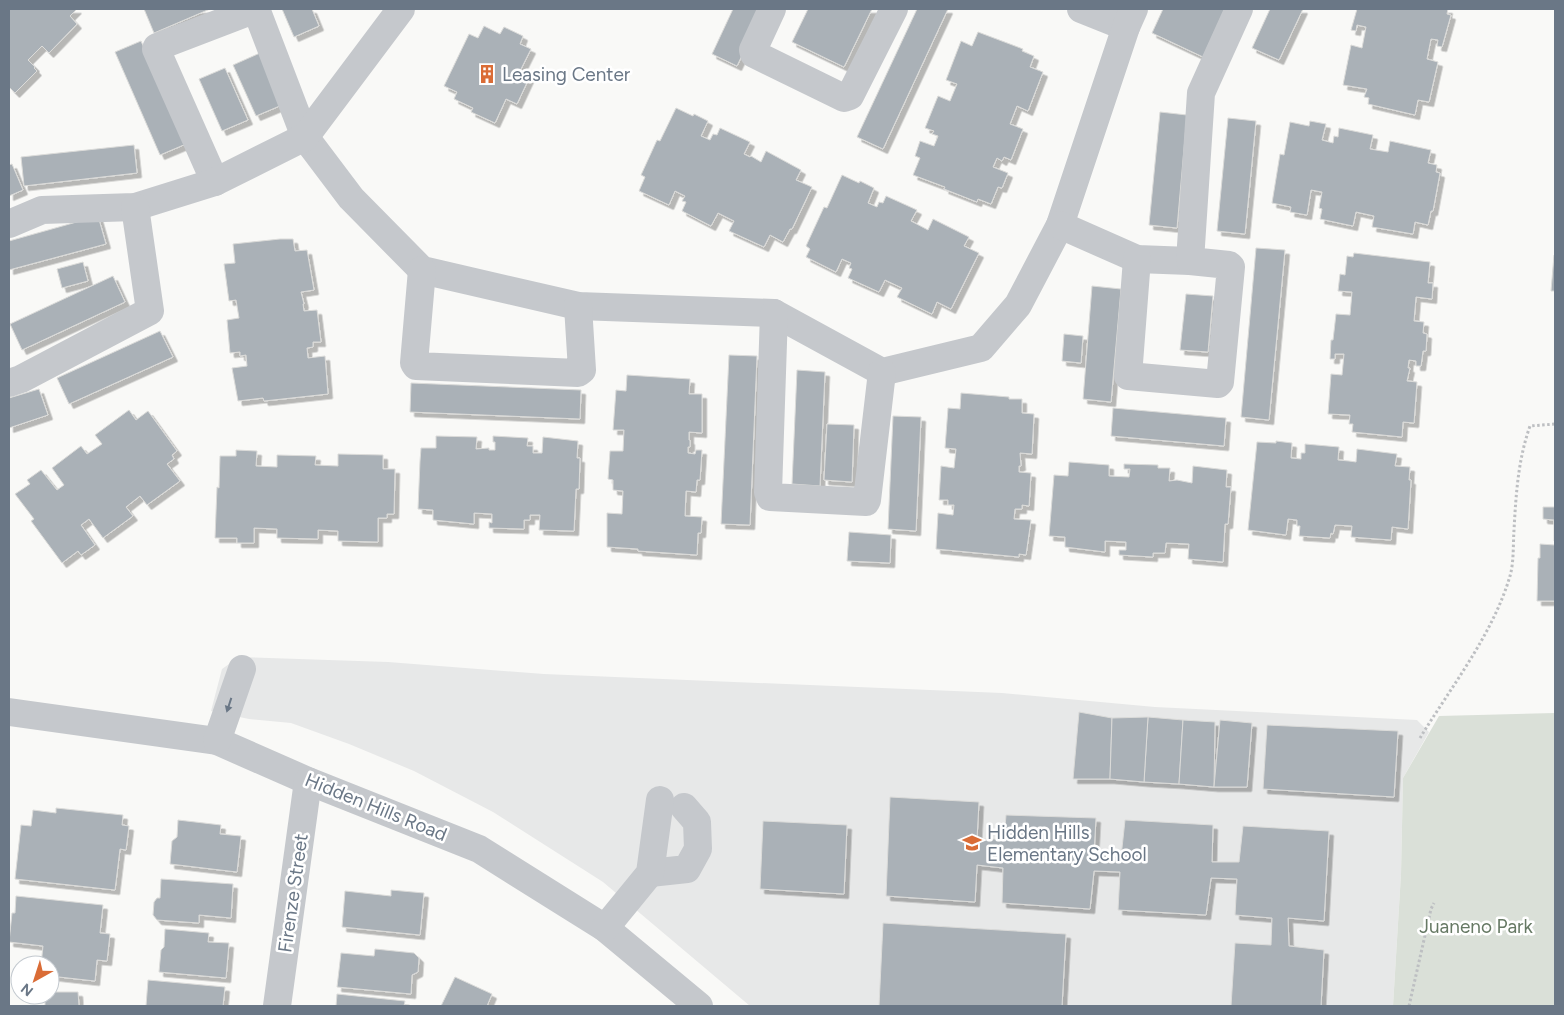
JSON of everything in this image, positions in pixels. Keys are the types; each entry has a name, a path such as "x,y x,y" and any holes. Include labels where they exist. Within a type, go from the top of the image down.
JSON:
{"street":[{"path":"772,9 753,50 754,54 844,98 850,96 894,9"},
{"path":"215,182 156,49 251,11 258,14 305,137 351,198 422,270 578,306 774,313 882,372 981,348 1018,305 1060,225 1130,18 1081,9"},
{"path":"1190,261 1202,93 1239,9"},
{"path":"9,224 42,210 136,207 215,182 305,137 393,12"},
{"path":"9,383 21,379 150,311 136,207"},
{"path":"1060,225 1137,258 1230,264 1220,382 1218,384 1128,376 1137,258"},
{"path":"422,270 414,363 416,366 578,374 582,370 578,306"},
{"path":"774,313 768,492 770,497 866,502 882,372"},
{"path":"217,742 242,668"},
{"name":"Hidden Hills Road","path":"9,712 217,742 308,781 479,849 604,928 699,1006"},
{"name":"Firenze Street","path":"277,1006 308,781"},
{"path":"604,928 650,873 672,804 697,822 698,849 687,869 650,873"}],"path":[{"path":"1420,738 1479,645 1495,615 1510,574 1518,470 1530,426 1555,424"},
{"path":"1409,1006 1429,916 1434,902"}],"shaded area":[{"name":"Hidden Hills Elementary School","path":"239,657 388,662 544,674 1002,693 1155,707 1417,720 1429,732 1403,778 1401,874 1393,1006 750,1006 603,882 493,812 414,771 349,744 291,723 249,719 211,711 222,669"}],"green space":[{"name":"Juaneno Park","path":"1555,713 1555,1006 1393,1006 1401,874 1403,778 1439,716"}],"building":[{"path":"9,9 77,9 70,16 77,24 49,53 42,46 28,60 37,71 15,93 9,87"},
{"path":"144,9 210,9 154,33"},
{"path":"282,9 312,9 319,26 294,37"},
{"path":"733,9 764,9 737,66 712,54"},
{"path":"808,9 872,9 844,67 792,42"},
{"path":"917,9 948,9 883,149 857,137"},
{"path":"1163,9 1225,9 1203,57 1152,33"},
{"path":"1270,9 1303,9 1279,60 1252,48"},
{"path":"1357,9 1448,9 1447,14 1451,15 1442,47 1437,46 1438,40 1431,39 1427,59 1438,62 1429,102 1418,100 1415,115 1368,104 1369,98 1364,97 1367,89 1343,85 1351,45 1362,48 1366,27 1357,25 1356,31 1351,30"},
{"name":"Leasing Center","path":"484,26 500,34 504,27 523,36 520,44 531,49 520,71 530,76 517,104 506,99 495,123 471,112 473,108 454,99 457,92 444,86 469,34 478,38"},
{"path":"978,32 1023,49 1022,51 1034,56 1030,67 1043,72 1028,111 1017,106 1010,124 1023,129 1011,160 1004,157 1002,161 997,158 993,167 1008,173 1002,188 998,187 991,204 978,199 977,202 913,175 920,158 915,156 920,141 934,146 938,136 932,134 934,131 925,128 938,96 950,101 957,84 946,80 961,41 972,46"},
{"path":"141,41 186,144 160,155 115,52"},
{"path":"260,53 282,105 256,116 233,65"},
{"path":"225,68 248,120 222,131 199,79"},
{"path":"676,108 708,121 701,136 710,140 713,134 717,135 720,128 750,142 744,154 761,162 766,151 801,170 796,180 812,187 792,229 790,229 783,242 770,235 764,247 729,231 734,221 718,213 711,226 682,211 686,202 682,201 685,196 675,191 669,205 639,191 645,177 641,175 657,140 660,141"},
{"path":"1160,112 1187,115 1177,228 1149,225"},
{"path":"1228,118 1256,121 1245,234 1217,231"},
{"path":"1310,121 1326,124 1322,140 1333,143 1334,136 1338,137 1339,128 1373,135 1370,149 1388,152 1390,141 1431,150 1428,163 1437,165 1436,172 1440,173 1433,211 1431,211 1428,225 1415,222 1413,234 1372,227 1374,216 1356,212 1353,226 1320,219 1322,209 1319,208 1322,192 1311,190 1307,215 1290,212 1291,207 1272,203 1280,154 1284,155 1290,122 1309,126"},
{"path":"134,145 137,173 24,186 21,157"},
{"path":"12,164 23,190 9,196 9,165"},
{"path":"842,175 874,188 868,203 877,207 879,202 883,203 886,196 917,210 911,221 928,230 933,219 969,237 964,246 979,253 951,309 937,302 932,314 897,297 902,288 885,280 879,292 848,278 852,269 849,268 851,263 842,259 836,272 806,257 810,249 806,246 824,207 827,208"},
{"path":"98,216 106,244 9,270 9,241"},
{"path":"293,239 295,251 307,250 314,290 301,292 304,311 317,310 321,342 313,342 313,347 307,348 308,358 325,356 328,394 264,401 263,398 238,401 232,368 247,366 246,355 240,356 240,352 230,353 227,320 239,318 236,300 229,301 224,264 235,263 233,244"},
{"path":"1256,248 1285,250 1269,420 1241,417"},
{"path":"1354,253 1430,262 1428,283 1433,283 1432,299 1416,297 1414,321 1424,322 1423,333 1427,334 1426,351 1423,351 1421,366 1416,366 1416,361 1409,360 1408,368 1410,368 1407,381 1417,382 1414,423 1403,422 1402,437 1352,432 1353,424 1349,424 1350,415 1328,414 1331,374 1342,375 1344,354 1335,354 1335,359 1330,359 1331,340 1333,340 1336,314 1350,315 1352,292 1338,291 1340,274 1345,275 1347,256 1353,257"},
{"path":"1554,255 1555,291 1551,291"},
{"path":"83,262 88,281 62,288 57,269"},
{"path":"113,276 125,302 22,350 10,324"},
{"path":"1092,286 1121,289 1111,402 1083,399"},
{"path":"1186,294 1213,296 1208,352 1180,350"},
{"path":"160,331 173,357 69,404 57,378"},
{"path":"1064,334 1083,336 1081,363 1062,361"},
{"path":"729,355 757,356 750,525 721,524"},
{"path":"797,370 825,372 820,486 792,484"},
{"path":"627,375 690,379 689,394 702,394 702,433 689,432 690,447 688,447 688,453 695,454 696,450 702,450 700,480 697,480 696,492 686,491 685,516 702,517 701,533 698,533 697,555 607,547 607,513 622,514 623,491 613,490 613,480 608,479 610,451 623,451 624,430 613,430 616,390 626,391"},
{"path":"411,383 581,390 580,419 410,412"},
{"path":"39,389 48,415 9,428 9,398"},
{"path":"961,393 1022,399 1022,413 1034,414 1032,454 1020,453 1021,466 1019,466 1019,472 1031,473 1029,506 1022,505 1022,509 1015,509 1014,519 1031,520 1026,555 1019,554 1019,557 936,549 938,513 953,515 954,505 948,505 948,500 939,500 941,466 954,468 956,449 945,448 948,408 960,409"},
{"path":"1113,408 1226,418 1224,446 1111,436"},
{"path":"129,410 136,420 148,411 177,451 172,455 174,459 167,464 180,481 147,505 140,496 126,507 133,516 103,538 89,519 81,525 95,545 81,555 78,551 62,563 31,521 34,519 15,494 30,484 27,480 41,470 57,490 64,485 52,468 81,446 87,454 102,444 95,435"},
{"path":"893,416 921,417 916,531 888,529"},
{"path":"827,424 854,425 852,482 824,480"},
{"path":"436,436 477,437 476,449 489,448 489,450 495,450 493,436 528,438 527,446 533,446 533,453 542,453 543,437 578,441 577,458 580,458 579,489 576,489 574,531 539,530 540,515 530,515 530,520 524,520 524,529 489,528 489,522 492,523 492,514 474,513 474,524 433,520 433,510 418,509 421,448 436,448"},
{"path":"1276,441 1292,443 1291,458 1301,459 1301,453 1305,453 1305,444 1339,447 1338,460 1356,462 1357,449 1397,454 1395,466 1410,467 1408,529 1392,527 1391,540 1351,537 1352,526 1335,525 1330,538 1299,536 1300,526 1297,526 1297,520 1288,519 1286,535 1248,530 1257,442 1276,443"},
{"path":"236,450 257,451 256,466 277,467 277,455 316,456 315,465 338,466 338,454 383,455 383,469 395,469 394,514 387,514 387,518 378,518 378,542 338,541 338,531 318,530 318,539 277,538 277,529 254,528 254,543 237,543 237,538 215,538 220,456 236,456"},
{"path":"1069,462 1109,465 1109,476 1129,477 1130,469 1124,469 1124,464 1158,465 1158,468 1170,468 1169,481 1177,480 1192,483 1193,466 1227,470 1226,487 1231,487 1228,524 1225,524 1223,562 1188,559 1189,544 1166,543 1165,553 1153,553 1153,557 1119,555 1119,550 1126,550 1126,542 1105,541 1105,552 1065,547 1065,537 1049,536 1054,475 1068,476"},
{"path":"1543,507 1555,507 1555,541 1554,520 1543,519"},
{"path":"849,532 891,535 890,563 847,561"},
{"path":"1540,544 1555,545 1555,601 1537,601"},
{"path":"1079,712 1112,718 1110,779 1073,779"},
{"path":"1148,717 1183,720 1179,784 1144,782"},
{"path":"1148,717 1144,782 1110,779 1112,718"},
{"path":"1183,720 1215,722 1214,787 1179,784"},
{"path":"1220,720 1252,723 1247,787 1214,787"},
{"path":"1267,725 1398,731 1394,797 1263,789"},
{"path":"890,797 979,802 977,839 1004,839 1006,815 1096,818 1094,854 1121,857 1125,820 1213,825 1212,862 1239,862 1243,826 1329,831 1324,921 1288,918 1289,946 1324,950 1321,1006 1231,1006 1235,943 1271,945 1272,918 1235,915 1237,879 1211,878 1206,915 1118,910 1120,872 1094,871 1090,909 1002,903 1003,868 977,865 975,902 886,896"},
{"path":"56,808 123,815 122,825 129,826 126,850 120,849 115,890 15,879 21,825 31,826 33,810 56,813"},
{"path":"178,820 221,825 220,834 241,836 237,872 170,864 172,841 177,837"},
{"path":"763,821 847,825 844,894 760,889"},
{"path":"161,879 233,884 231,918 199,915 199,923 157,920 153,915 154,902 157,898 160,898"},
{"path":"391,890 424,893 420,935 342,927 345,891 391,896"},
{"path":"16,896 103,905 100,933 110,934 107,961 97,960 95,981 60,977 60,955 42,955 43,946 9,942 12,913 15,913"},
{"path":"883,923 1066,934 1062,1006 879,1006"},
{"path":"165,929 209,933 208,942 229,943 226,978 159,972"},
{"path":"375,949 414,953 419,958 418,972 412,975 411,994 337,987 341,953 374,956"},
{"path":"455,977 492,994 487,1006 441,1006"},
{"path":"148,980 225,987 223,1006 146,1006"},
{"path":"60,992 78,992 79,1006 45,1006 60,1005"},
{"path":"337,994 405,1001 404,1006 336,1006"}],"place":[{"name":"Leasing Center","path":"487,74"},
{"name":"Hidden Hills Elementary School","path":"972,843"}]}
